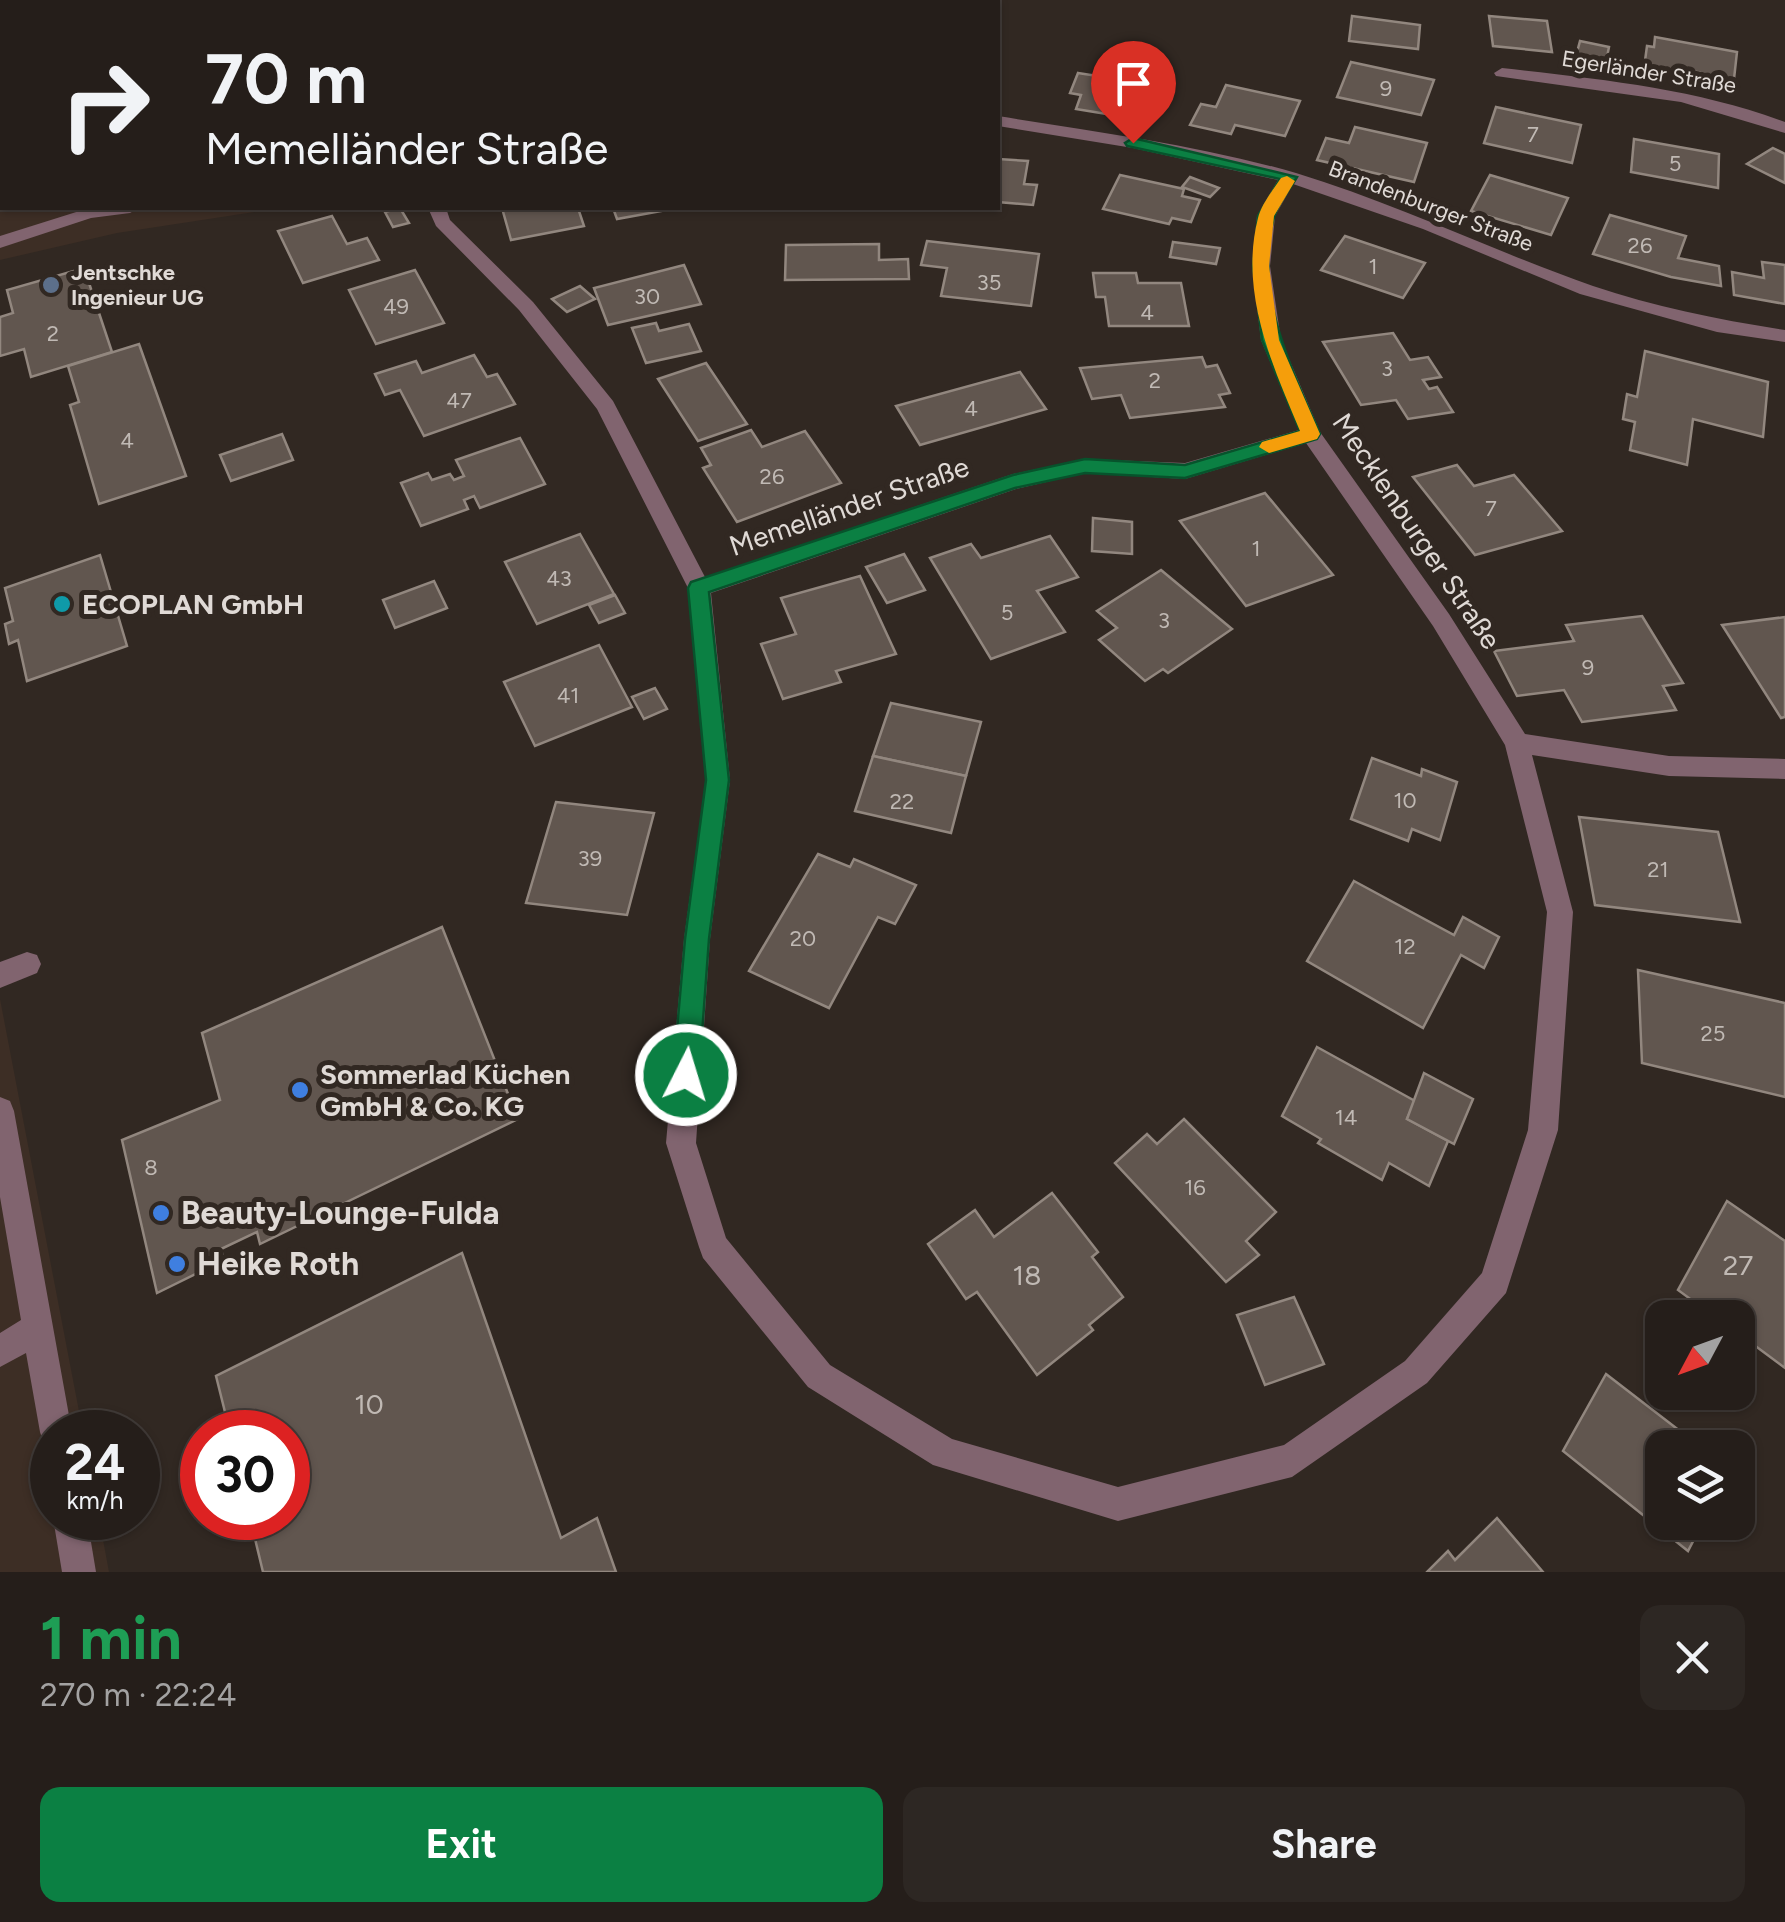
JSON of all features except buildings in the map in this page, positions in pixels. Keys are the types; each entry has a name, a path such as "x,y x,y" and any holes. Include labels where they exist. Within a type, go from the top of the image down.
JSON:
{"street":[{"name":"Egerländer Straße","path":"1502,73 1667,94 1744,110 1785,128"},
{"name":"Brandenburger Straße","path":"1000,121 1133,143 1289,177 1429,225 1587,290 1717,326 1785,336"},
{"name":"Mecklenburger Straße","path":"438,210 442,222 526,306 606,406 699,588 718,780 697,939 681,1143 714,1247 819,1376 945,1453 1118,1504 1292,1460 1416,1372 1495,1282 1543,1130 1560,912 1517,743 1441,620 1311,434 1270,340 1261,266 1266,216 1289,177"},
{"path":"0,242 89,213 114,210"},
{"name":"Memelländer Straße","path":"699,588 1013,482 1085,466 1185,472 1311,434"},
{"path":"1517,743 1669,766 1785,769"},
{"path":"0,974 27,964"},
{"path":"0,1111 52,1410"},
{"path":"0,1351 39,1327"},
{"path":"74,1540 79,1572"}],"shaded area":[{"path":"0,210 268,210 117,233 0,260"},
{"path":"0,999 79,1410 30,1410 30,1540 103,1540 109,1572 0,1572"}],"slow traffic":[{"path":"1269,447 1311,434 1270,340 1261,266 1266,216 1287,181"}],"place":[{"name":"Jentschke Ingenieur UG","path":"51,285"},
{"name":"ECOPLAN GmbH","path":"62,604"},
{"name":"Sommerlad Küchen GmbH & Co. KG","path":"300,1090"},
{"name":"Beauty-Lounge-Fulda","path":"161,1213"},
{"name":"Heike Roth","path":"177,1264"}],"route":[{"path":"686,1075 697,939 718,780 699,588 1013,482 1085,466 1185,472 1311,434 1270,340 1261,266 1266,216 1289,177 1133,143"}]}
